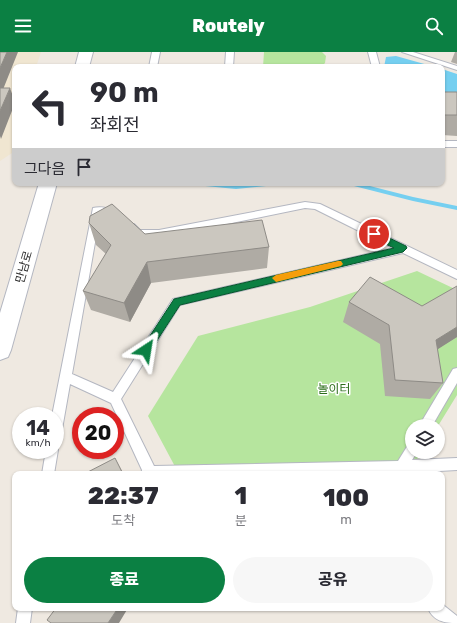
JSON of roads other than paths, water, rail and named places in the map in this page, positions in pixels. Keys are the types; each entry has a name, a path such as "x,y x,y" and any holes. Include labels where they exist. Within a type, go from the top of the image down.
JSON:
{"street":[{"path":"83,64 86,52"},
{"name":"만남로","path":"0,350 47,186"}],"lane":[{"path":"154,64 156,52"},
{"path":"229,64 230,52"},
{"path":"372,52 375,64"},
{"path":"406,52 444,64"},
{"path":"435,61 438,52"},
{"path":"445,64 457,68"},
{"path":"445,144 457,144"},
{"path":"60,407 96,210 118,214 138,233 158,234 305,205 317,206 457,275"},
{"path":"114,399 177,302 403,248"},
{"path":"429,419 457,373"},
{"path":"65,376 114,399 148,471"},
{"path":"48,471 50,459"},
{"path":"401,467 406,459"},
{"path":"380,471 401,467 457,464"},
{"path":"23,623 25,611"},
{"path":"439,611 454,623"}],"water":[{"path":"396,56 424,64 385,64 386,57"},
{"path":"445,70 457,74 457,102 445,100"}],"waterway":[{"path":"226,186 246,186"},
{"path":"362,186 457,208"}],"park label":[{"name":"놀이터","path":"334,389"}]}
